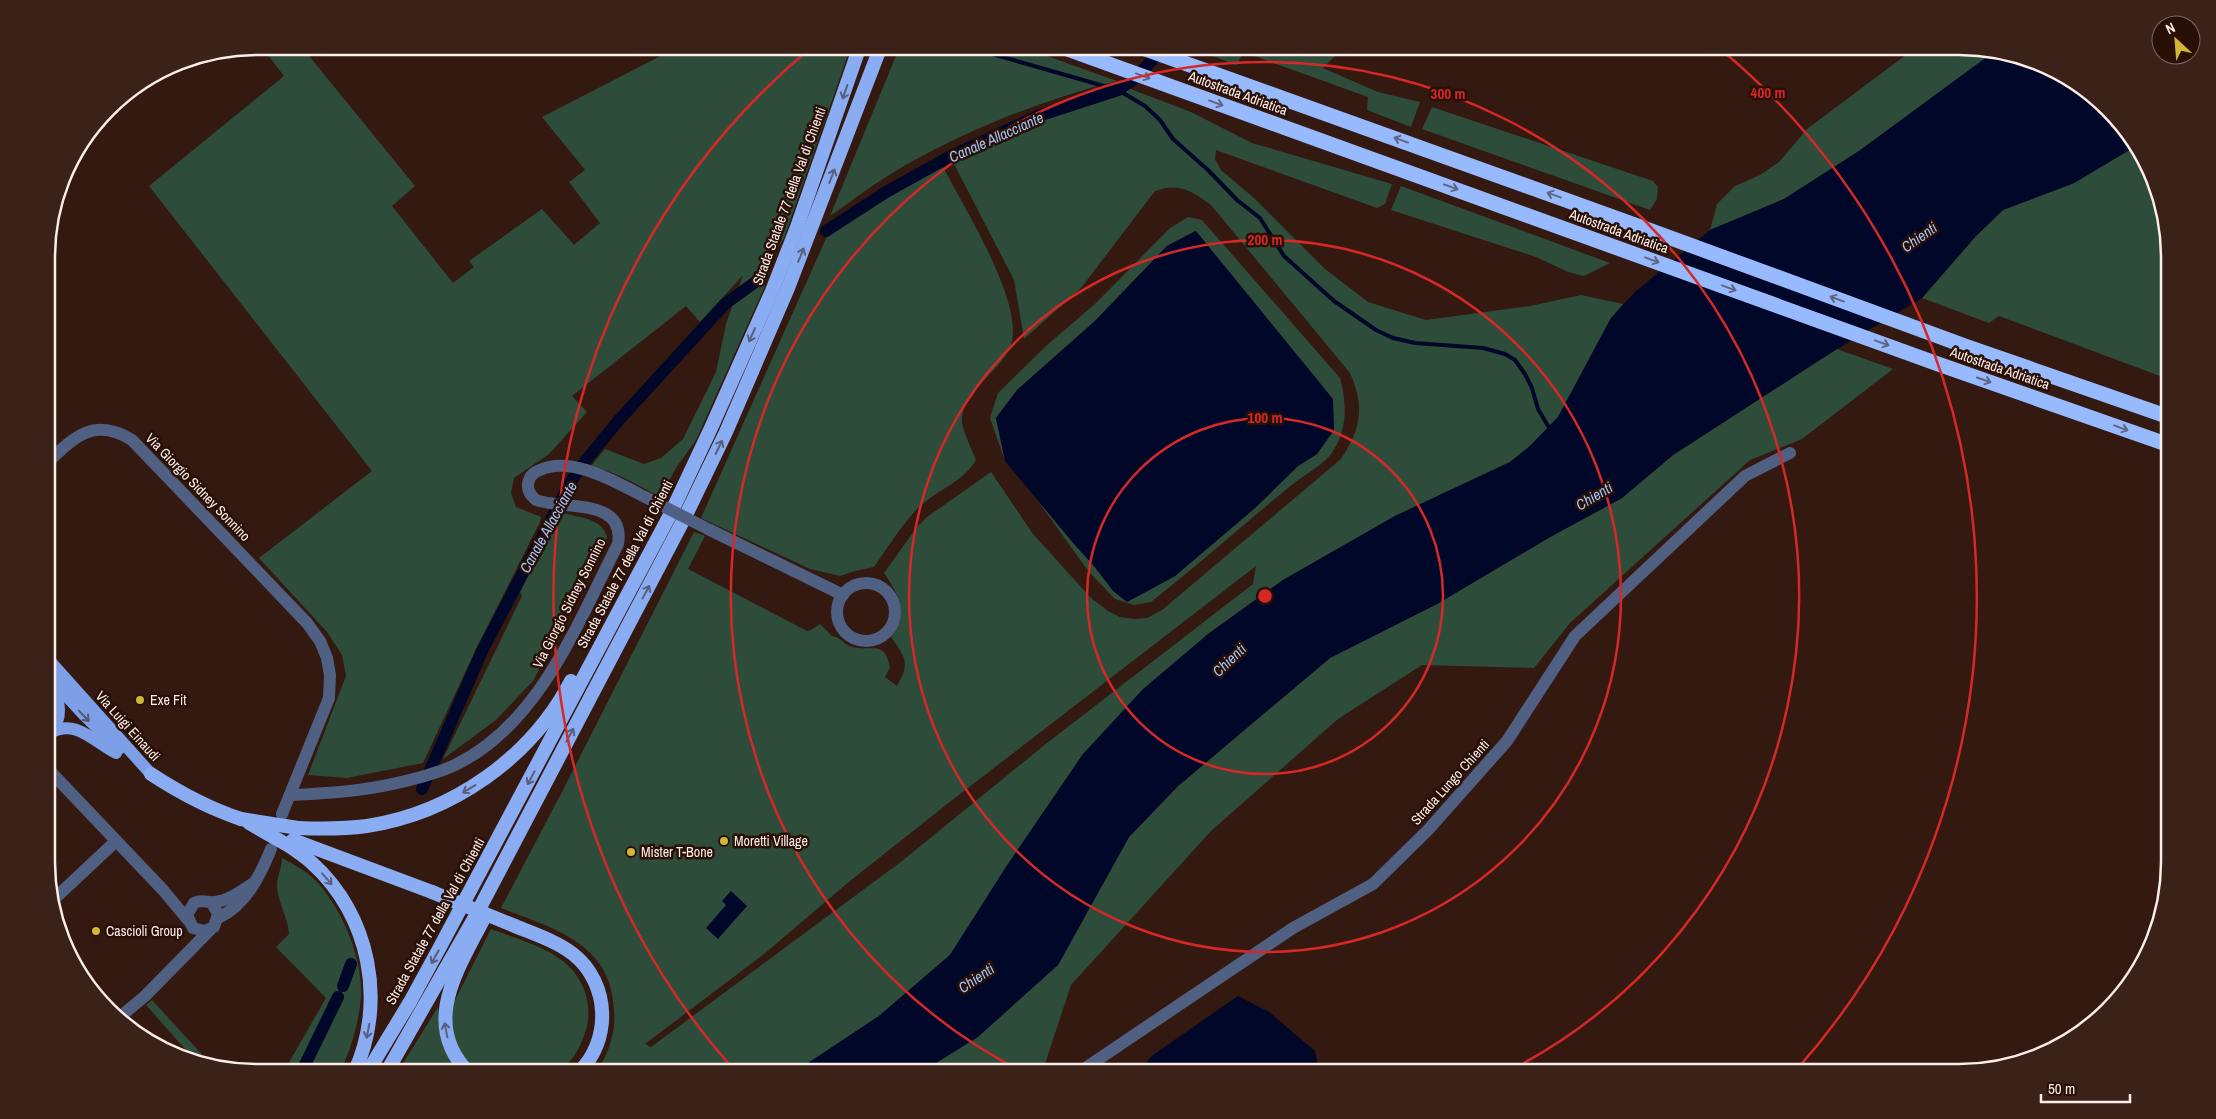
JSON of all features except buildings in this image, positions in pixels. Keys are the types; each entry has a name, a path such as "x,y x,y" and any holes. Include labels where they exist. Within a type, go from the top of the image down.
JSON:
{"highway":[{"name":"Strada Statale 77 della Val di Chienti","path":"372,1064 410,1002 440,947 671,513 772,291 797,227 857,55"},
{"path":"391,1064 470,925 685,517 726,432 815,222 878,55"},
{"name":"Autostrada Adriatica","path":"1085,55 1938,364 2161,442"},
{"name":"Autostrada Adriatica","path":"1161,55 1965,346 2161,415"},
{"path":"241,819 294,838 333,829 368,826 436,806 467,790 492,773 521,749 545,723 564,695 663,508 688,477"},
{"path":"462,1064 455,1056 448,1038 444,1018 447,996 482,922 548,793 557,759"},
{"path":"151,774 189,798 212,809 294,838 432,892 515,926 569,951 586,968 596,984 603,1011 601,1033 593,1053 585,1064"},
{"path":"294,838 348,907 358,929 369,968 372,999 367,1037 363,1055 358,1064"}],"main road":[{"name":"Via Luigi Einaudi","path":"55,667 151,774"},
{"name":"Via Luigi Einaudi","path":"55,683 106,738 151,774"},
{"path":"55,694 60,709 55,726"},
{"path":"55,731 62,728 76,728 84,731 102,746 134,762"}],"street":[{"name":"Via Giorgio Sidney Sonnino","path":"55,455 68,443 85,432 97,429 111,430 127,437 307,623 320,642 327,658 330,675 329,698 282,814"},
{"name":"Strada Lungo Chienti","path":"1090,1064 1293,928 1373,884 1428,830 1507,741 1574,636 1745,476 1790,453"},
{"name":"Via Giorgio Sidney Sonnino","path":"290,795 366,790 446,769 469,758 504,731 540,691 618,544 620,534 612,519 604,513 573,504 539,501 531,495 528,488 530,477 545,468 570,467 588,470 842,596"},
{"path":"864,583 880,587 888,593 895,610 890,628 876,639 859,640 851,637 845,631 838,617 837,610 842,596 848,589 864,583"},
{"path":"55,776 163,890 190,924 201,931 210,930"},
{"path":"58,895 116,840"},
{"path":"218,918 238,906 255,882 271,849"},
{"path":"163,890 178,897 212,903 233,895 255,882"},
{"path":"184,956 190,924 188,910 198,901"},
{"path":"123,1013 144,996 214,927 218,918 217,910 212,903"}],"green space":[{"path":"268,55 308,55 415,186 392,206 453,283 474,267 469,261 542,209 574,245 600,223 569,182 585,170 542,117 663,55 848,55 784,238 763,273 765,286 696,440 676,468 660,497 618,475 591,466 605,449 644,464 661,458 683,439 716,372 726,324 743,275 700,322 686,306 572,396 587,412 549,454 514,478 511,493 516,507 541,517 540,522 476,649 423,763 347,778 308,775 346,676 342,655 327,632 259,558 372,471 149,186 284,76"},
{"path":"896,55 1044,55 1117,81 1060,97 951,141 890,174 830,216"},
{"path":"1209,55 1242,55 1237,65"},
{"path":"1251,55 1336,55 1323,68 1378,92 1420,102 1411,127 1367,110 1368,97"},
{"path":"1906,55 1972,55 1987,57 1859,151 1784,199 1710,230 1717,204 1735,186 1760,175 1779,162 1807,129"},
{"path":"1128,88 1191,112 1252,143 1392,184 1385,204 1377,208 1216,150 1215,159 1221,170 1254,198 1325,269 1368,302 1426,320 1530,306 1581,295 1623,304 1611,318 1558,417 1530,446 1510,462 1395,516 1283,580 1208,634 1083,754 1006,867 950,955 879,1016 807,1064 601,1064 611,1039 614,1014 608,980 599,963 587,950 556,930 501,908 694,532 705,536 688,569 807,631 820,624 832,636 849,646 881,650 888,659 890,668 885,677 897,686 905,666 903,656 891,637 899,619 900,604 894,589 884,573 917,527 927,517 991,472 1033,534 1091,598 1108,611 1120,617 1147,618 1162,610 1341,459 1353,438 1359,417 1359,407 1358,396 1350,373 1211,205 1185,189 1171,187 1155,191 1081,288 1024,339 1014,280 952,160 1041,121 1121,95","holes":["1256,566 1253,584 1047,743 902,861 651,1047 645,1044 764,954 850,881 951,801"]},
{"path":"1432,107 1653,181 1658,187 1657,199 1650,210 1422,129"},
{"path":"2130,150 2146,180 2157,217 2161,244 2161,376 1999,316 1989,323 1922,298 1976,236 2003,210 2074,183"},
{"path":"942,165 988,252 1008,301 1012,322 1012,341 1008,351 1002,361 976,389 964,409 962,420 964,429 976,460 971,468 958,480 927,500 913,513 874,567 840,576 810,569 701,518 828,234"},
{"path":"1401,186 1610,263 1584,276 1568,272 1536,257 1391,210"},
{"path":"1188,217 1202,220 1340,378 1345,407 1343,427 1337,445 1322,463 1289,487 1151,602 1134,605 1115,599 1089,572 1035,497 1074,544 1127,602 1175,576 1255,508 1298,466 1317,454 1334,430 1332,399 1195,231 1167,246 1095,321 1017,390 996,418 1005,461 990,418 998,393 1046,346 1096,303 1170,228"},
{"path":"1837,349 1893,369 1802,439 1750,460 1570,623 1534,668 1422,665 1338,719 1211,831 1071,985 1045,1064 932,1064 1058,965 1129,837 1178,786 1330,658 1437,604 1552,536 1622,498 1673,455"},
{"path":"561,512 594,522 604,530 607,537 533,681 496,720 443,759 522,596 520,592"},
{"path":"282,858 306,872 319,884 336,908 355,952 361,982 360,1006 354,1035 344,1064 288,1064 326,998 276,947 289,934 277,886"},
{"path":"491,929 546,950 569,967 578,978 585,992 588,1023 574,1056 567,1064 470,1064 463,1057 452,1037 448,1014"},
{"path":"152,1000 204,1057 187,1051 146,1005"},
{"path":"438,1007 439,1025 443,1041 454,1064 403,1064"}],"water":[{"name":"Chienti","path":"1987,57 2036,70 2071,89 2102,114 2130,150 2074,183 2003,210 1976,236 1922,298 1829,354 1673,455 1622,498 1552,536 1437,604 1330,658 1178,786 1129,837 1058,965 978,1037 934,1064 807,1064 879,1016 950,955 1006,867 1083,754 1143,689 1208,634 1283,580 1395,516 1510,462 1530,446 1558,417 1611,318 1635,292 1710,230 1784,199 1859,151"},
{"path":"1196,231 1333,399 1334,430 1317,454 1298,466 1255,508 1175,576 1127,602 1113,591 1005,461 996,418 1017,390 1095,321 1167,246"},
{"path":"731,891 747,906 718,939 706,928 726,905 722,901"},
{"path":"1238,996 1269,1012 1315,1051 1317,1064 1144,1064 1153,1055"}],"waterway":[{"path":"996,55 1118,90 1145,106 1160,120 1173,139 1208,170 1237,200 1260,218 1284,256 1334,301 1376,330 1393,338 1415,343 1483,348 1505,354 1515,360 1525,374 1532,388 1538,409 1551,431"},
{"name":"Canale Allacciante","path":"826,231 886,192 951,156 1038,116 1118,90 1139,75 1156,55"},
{"name":"Canale Allacciante","path":"422,789 482,651 570,483 582,465 619,420 725,304 754,283"},
{"name":"Canale Allacciante","path":"343,986 351,964"},
{"name":"Canale Allacciante","path":"305,1064 338,997"}],"place":[{"name":"Exe Fit","path":"140,700"},
{"name":"Moretti Village","path":"724,841"},
{"name":"Mister T-Bone","path":"631,852"},
{"name":"Cascioli Group","path":"96,931"}]}
